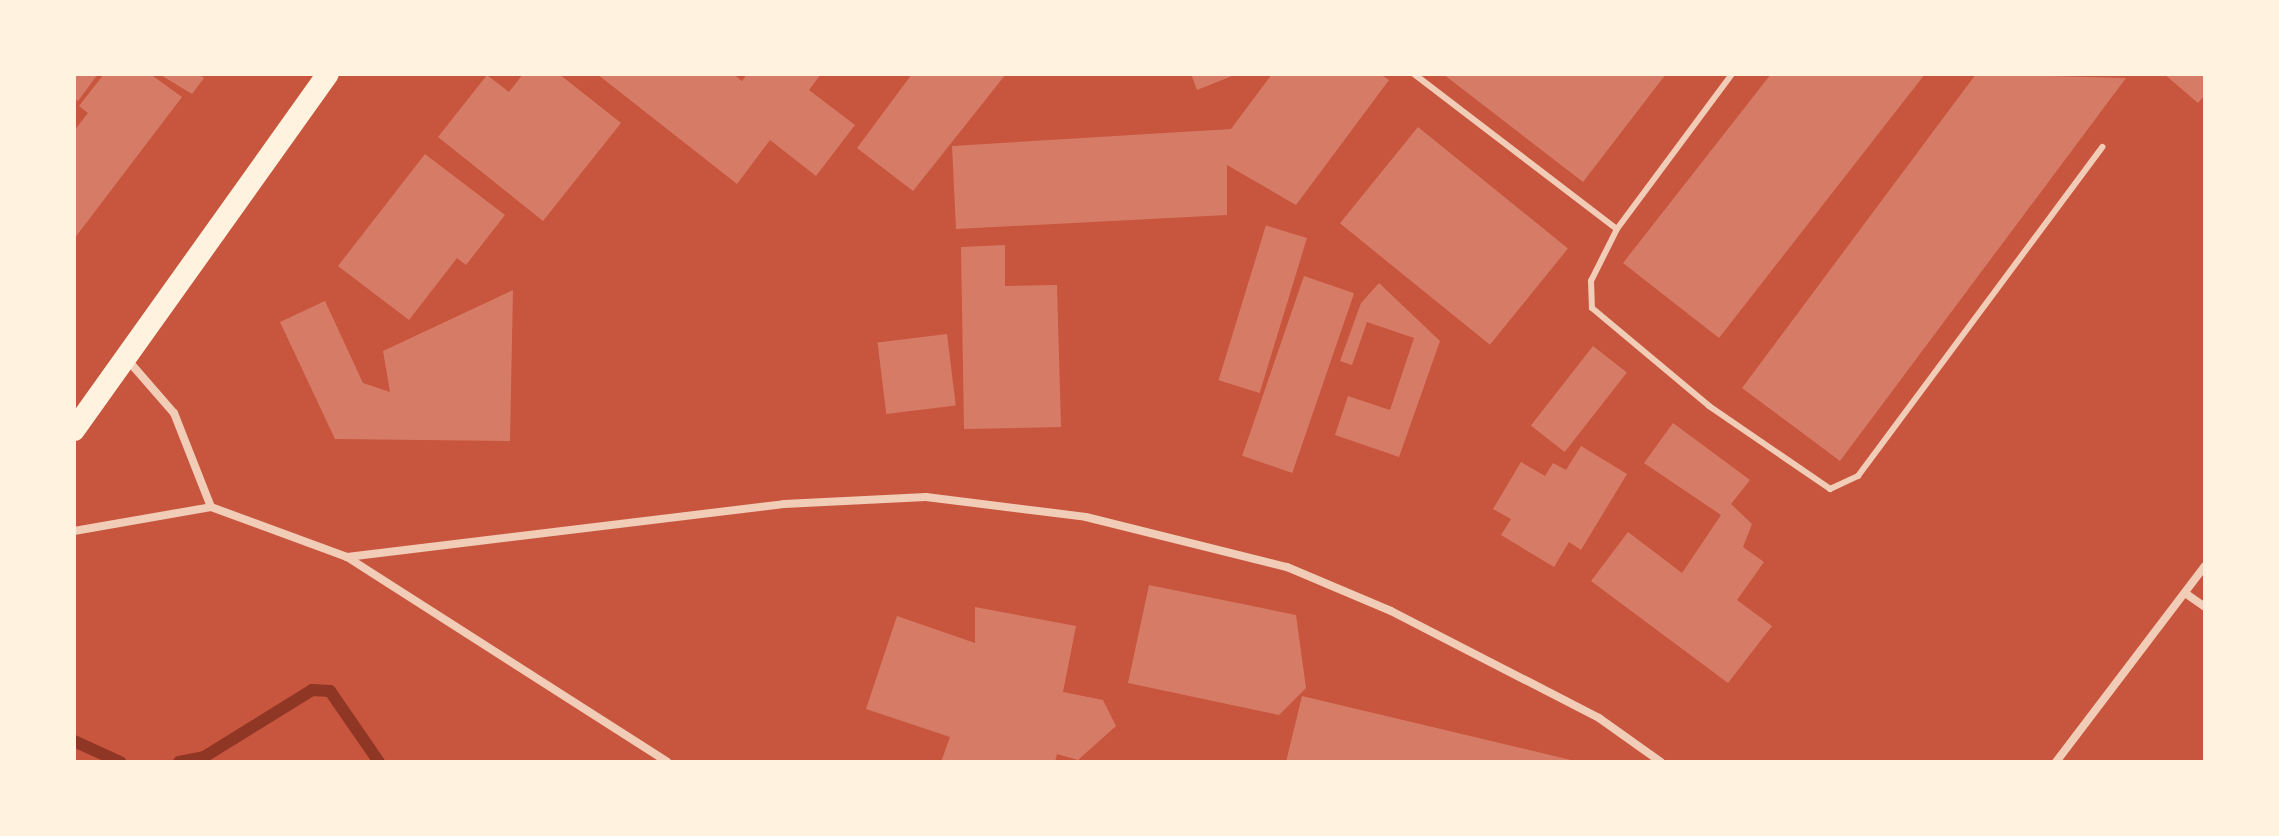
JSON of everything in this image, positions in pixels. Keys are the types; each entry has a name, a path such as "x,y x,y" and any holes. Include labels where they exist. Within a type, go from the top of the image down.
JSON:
{"highway":[{"path":"74,430 328,74"}],"street":[{"path":"125,357 174,413 211,507"},
{"path":"347,557 784,504 926,497 1086,517 1198,541 1339,589 1500,664 1661,762"},
{"path":"74,531 211,507 347,557 667,762"},
{"path":"2056,762 2205,566"},
{"path":"2185,593 2205,607"}],"lane":[{"path":"1414,74 1617,229"},
{"path":"1732,74 1617,229 1591,281 1592,308 1709,406 1830,489 1858,476 2102,147"}],"building":[{"path":"74,74 98,74 78,101 74,99"},
{"path":"104,74 150,74 182,97 74,239 74,131 88,113 79,106"},
{"path":"159,74 198,74 204,78 192,94"},
{"path":"523,74 559,74 621,123 543,221 438,137 487,75 509,92"},
{"path":"597,74 733,74 742,81 747,74 821,74 809,90 855,125 816,176 770,140 737,184"},
{"path":"912,74 1006,74 913,191 857,148"},
{"path":"1191,74 1237,74 1197,90"},
{"path":"1272,74 1380,74 1389,80 1296,205 1227,165 1227,215 956,229 952,146 1231,129"},
{"path":"1443,74 1666,74 1583,182"},
{"path":"1771,74 1925,74 1719,338 1623,263"},
{"path":"1976,74 2126,78 1840,461 1742,388"},
{"path":"2164,74 2205,74 2205,95 2198,103"},
{"path":"1418,127 1568,248 1490,345 1340,223"},
{"path":"425,154 505,215 466,265 457,258 409,320 338,266"},
{"path":"1266,225 1307,238 1260,393 1219,380"},
{"path":"1005,245 1005,286 1057,285 1061,427 964,429 961,247"},
{"path":"1304,276 1354,293 1292,473 1242,456"},
{"path":"1379,283 1440,341 1399,457 1335,435 1348,396 1390,410 1414,338 1367,322 1352,365 1340,361 1361,303"},
{"path":"513,290 510,441 335,439 280,322 325,301 363,383 390,392 383,351"},
{"path":"947,334 956,405 886,414 878,343"},
{"path":"1593,346 1627,372 1565,452 1531,426"},
{"path":"1673,423 1750,480 1731,504 1752,524 1743,547 1764,562 1737,600 1772,626 1728,683 1591,581 1628,532 1682,573 1721,515 1644,463"},
{"path":"1581,446 1627,474 1581,550 1569,542 1554,567 1501,535 1511,519 1493,509 1521,462 1545,476 1553,463 1566,470"},
{"path":"1149,585 1296,615 1306,688 1279,715 1128,683"},
{"path":"975,607 1076,626 1063,692 1103,700 1116,726 1078,760 1057,754 1055,762 941,762 950,737 866,709 897,616 975,643"},
{"path":"1302,696 1575,761 1575,762 1286,762"}],"waterway":[{"path":"179,762 204,757 312,690 330,691 379,762"},
{"path":"74,741 120,762"}]}
